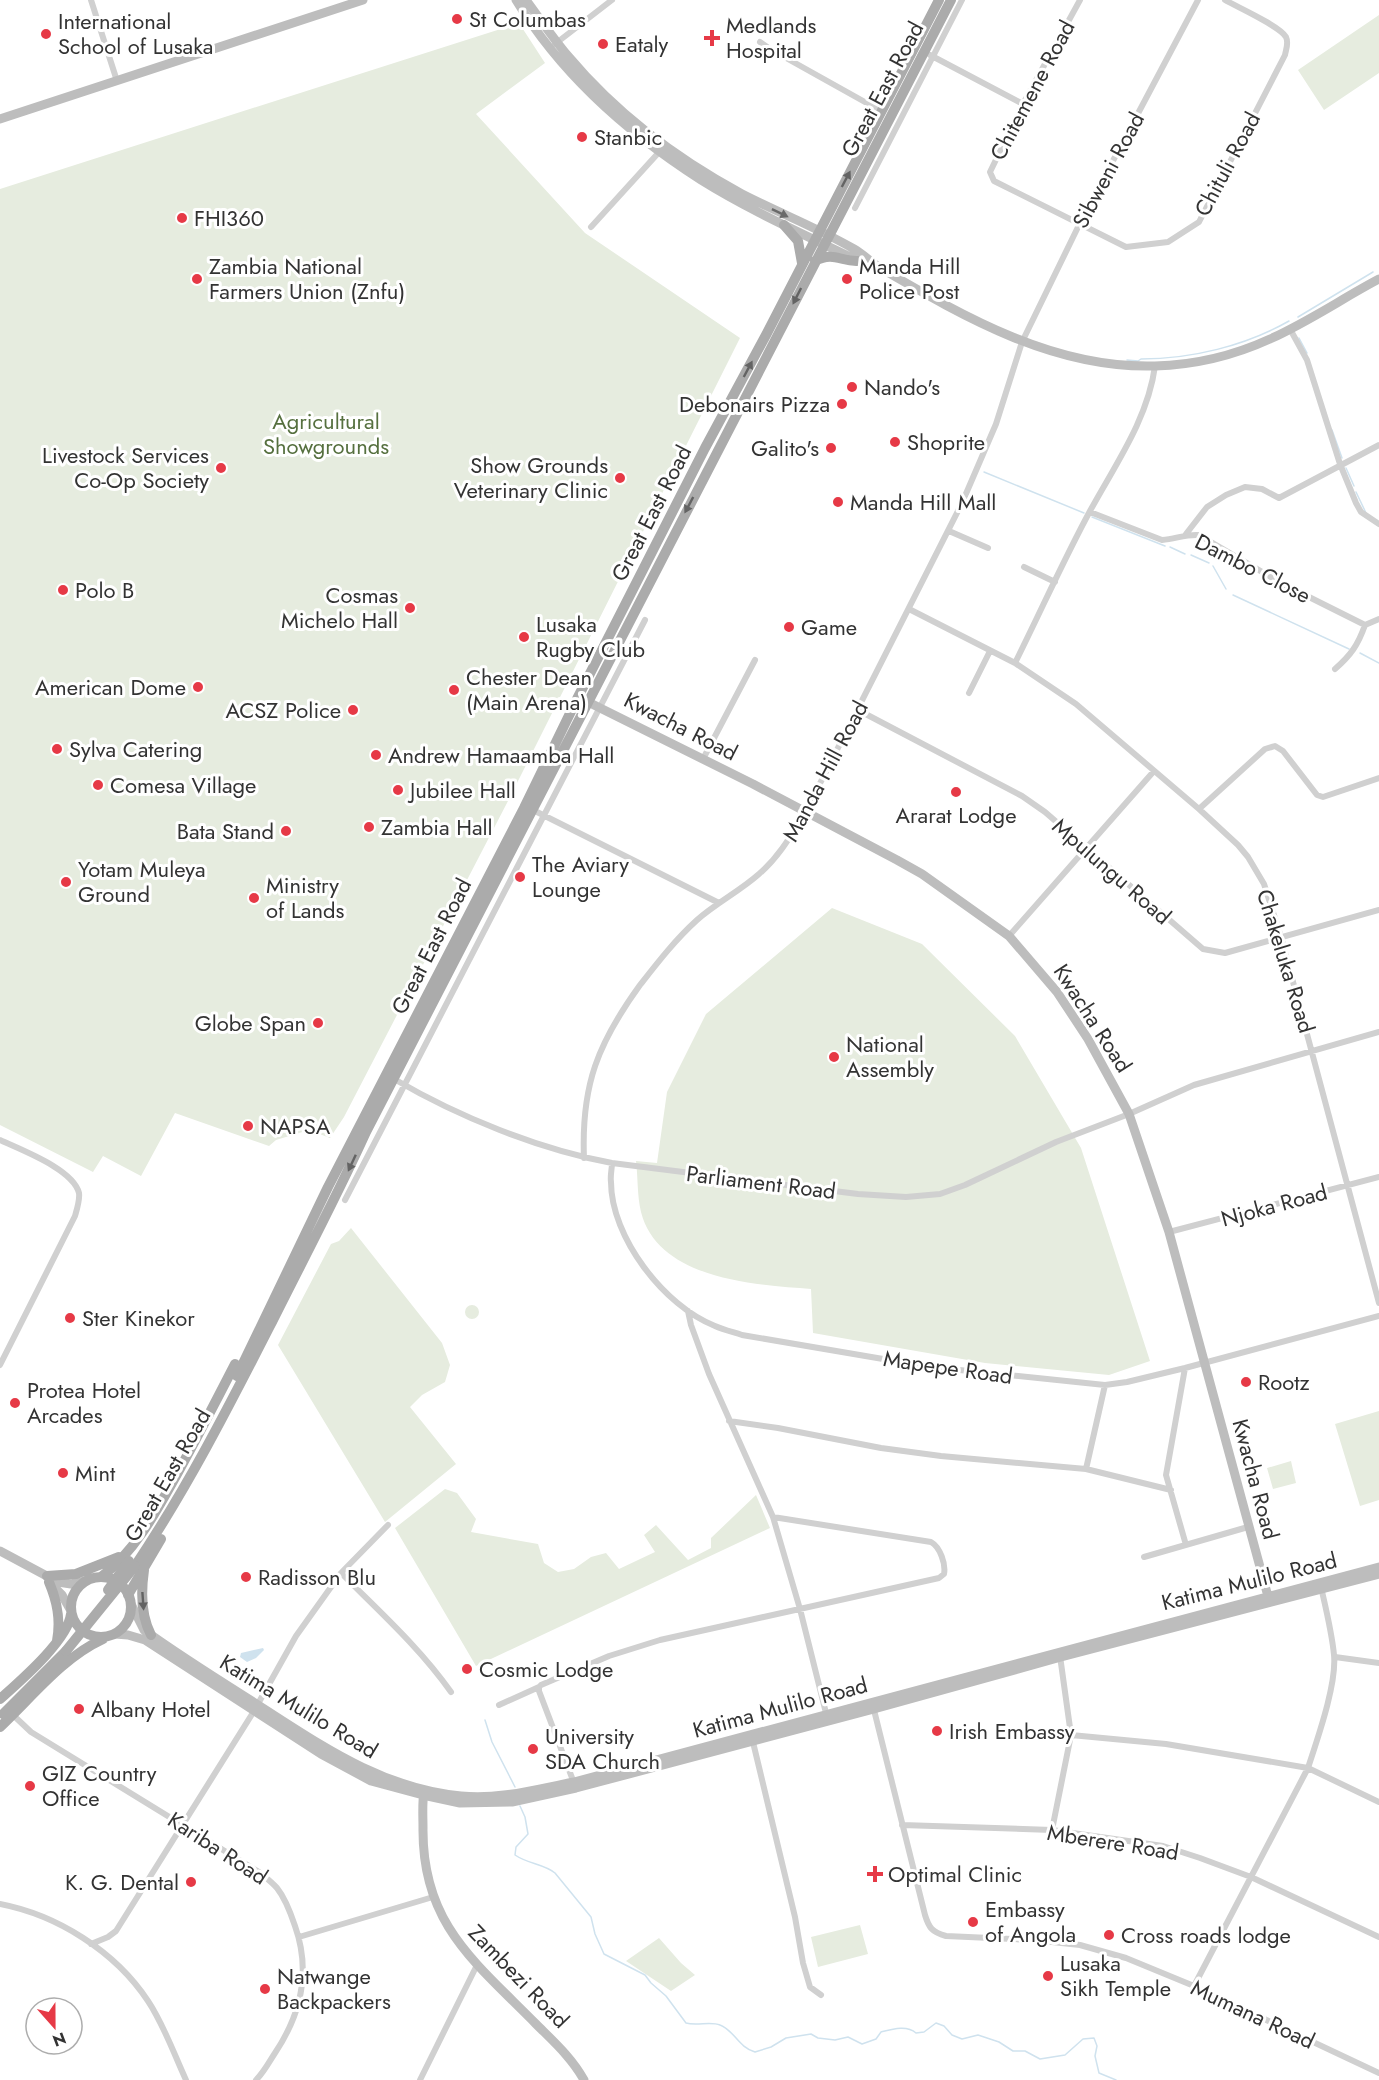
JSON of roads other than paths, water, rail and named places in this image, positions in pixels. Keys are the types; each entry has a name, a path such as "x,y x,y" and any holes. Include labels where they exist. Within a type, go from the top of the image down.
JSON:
{"main road":[{"path":"0,119 363,0"},
{"path":"516,0 554,45"},
{"path":"526,0 581,83 612,113 662,148 701,180 784,225 819,233 858,261 879,268 1022,342 1079,359 1122,365 1155,366 1189,363 1228,354 1269,339 1379,279"},
{"name":"Great East Road","path":"0,1717 133,1562 175,1504 216,1431 394,1079 539,812 583,699 802,263 928,54 950,0"},
{"name":"Great East Road","path":"129,1600 133,1562 211,1427 303,1237 519,818 815,261 819,233 881,111 950,0"},
{"path":"662,148 724,183 857,251 879,268"},
{"path":"784,225 798,242 802,263"},
{"path":"815,261 823,256 836,256 858,261"},
{"name":"Kwacha Road","path":"583,699 922,874 1009,936 1062,999 1088,1039 1129,1114 1169,1232 1269,1600"},
{"path":"0,1551 48,1579 62,1595 81,1631 96,1637 110,1636"},
{"path":"0,1557 48,1579 65,1584 101,1577 117,1582 129,1600 128,1619 123,1628 88,1646 70,1659 0,1727"},
{"path":"48,1579 133,1562 143,1588 145,1617 150,1635"},
{"name":"Great East Road","path":"101,1577 133,1562"},
{"name":"Katima Mulilo Road","path":"1321,1587 1379,1567"},
{"name":"Katima Mulilo Road","path":"129,1600 140,1625 150,1635 345,1768 383,1786 424,1792 460,1803 512,1802 1060,1654 1379,1574"},
{"path":"48,1579 58,1610 62,1646"},
{"path":"70,1611 74,1593 86,1581"},
{"name":"Great East Road","path":"0,1708 62,1646 69,1625 70,1611"},
{"name":"Katima Mulilo Road","path":"110,1636 128,1635 145,1640 256,1708"},
{"name":"Great East Road","path":"0,1699 62,1646"},
{"name":"Zambezi Road","path":"424,1792 424,1859 433,1897 448,1927 462,1949 555,2042 584,2080"}],"street":[{"path":"91,0 117,81"},
{"path":"554,45 612,0"},
{"name":"Chitemene Road","path":"994,181 991,168 1080,0"},
{"name":"Sibweni Road","path":"1022,342 1079,225 1198,0"},
{"name":"Chituli Road","path":"994,181 1126,247 1168,242 1199,222 1285,55 1287,44 1284,34 1270,24 1225,0"},
{"path":"760,42 881,111"},
{"path":"855,208 928,54 1023,104"},
{"path":"591,227 662,148"},
{"path":"1290,329 1306,360 1340,464 1361,512 1379,524"},
{"name":"Manda Hill Road","path":"584,1158 585,1109 590,1078 606,1037 621,1011 658,961 684,933 719,903 759,874 786,845 805,813 949,531 996,423 1022,342"},
{"path":"1015,663 1090,512 1128,445 1152,386 1155,366"},
{"path":"1186,534 1207,507 1226,495 1245,487 1262,489 1279,498 1379,445"},
{"name":"Dambo Close","path":"1090,512 1162,540 1186,534 1199,536 1281,583 1365,625"},
{"path":"949,531 988,548"},
{"path":"1024,567 1055,582"},
{"name":"Chakeluka Road","path":"909,609 1015,663 1076,704 1199,809 1248,857 1264,884 1281,937 1379,1304"},
{"path":"1335,669 1350,656 1365,625 1379,619"},
{"path":"345,1200 405,1086 539,812 600,707 645,620"},
{"path":"969,693 990,651"},
{"path":"703,759 755,660"},
{"name":"Mpulungu Road","path":"858,710 1022,796 1045,812 1203,949 1225,953 1379,910"},
{"path":"1199,809 1265,749 1275,746 1284,751 1317,795 1323,797 1379,778"},
{"path":"1009,936 1154,771"},
{"path":"539,812 719,903"},
{"name":"Parliament Road","path":"394,1079 488,1125 584,1158 858,1194 928,1196 948,1192 965,1185 1056,1142 1129,1114 1194,1085 1379,1032"},
{"path":"0,1140 65,1173 78,1192 79,1202 75,1216 0,1365"},
{"name":"Mapepe Road","path":"612,1163 610,1182 615,1208 635,1255 658,1284 688,1311 714,1326 742,1335 930,1367 1106,1385 1185,1368 1379,1316"},
{"name":"Njoka Road","path":"1169,1232 1379,1177"},
{"path":"688,1311 702,1354 729,1421 773,1517 800,1609 827,1717"},
{"path":"1185,1368 1166,1475 1186,1545"},
{"path":"1086,1469 1106,1385"},
{"path":"729,1421 881,1448 941,1456 1086,1469 1171,1490"},
{"path":"499,1705 569,1672 609,1656 660,1640 939,1578 945,1574 938,1549 931,1542 773,1517"},
{"path":"91,1944 116,1931 256,1708 296,1636 341,1573 388,1525"},
{"path":"1144,1557 1248,1527"},
{"path":"341,1573 400,1633 451,1692"},
{"path":"1194,1986 1308,1768 1323,1720 1335,1657 1321,1587"},
{"path":"1052,1830 1071,1735 1060,1654"},
{"path":"1335,1657 1379,1662"},
{"path":"539,1687 575,1785"},
{"name":"Mumana Road","path":"873,1706 925,1915 929,1927 935,1933 946,1936 1033,1940 1080,1945 1126,1958 1194,1986 1379,2073"},
{"name":"Kariba Road","path":"13,1715 31,1732 259,1872 278,1889 299,1937 303,1967 302,1989 297,2010 286,2036 256,2080"},
{"path":"1071,1735 1166,1744 1308,1768 1379,1802"},
{"path":"752,1738 795,1917 803,1963 810,1987 821,1995"},
{"name":"Mberere Road","path":"902,1825 1052,1830 1163,1846 1251,1877 1379,1937"},
{"path":"299,1937 433,1897"},
{"path":"0,1904 37,1914 80,1935 132,1981 148,2001 159,2021 186,2080"},
{"path":"420,2080 477,1965"}],"water":[{"path":"263,1648 264,1650 256,1658 247,1662 240,1657 241,1653"}],"waterway":[{"path":"1298,317 1373,272"},
{"path":"1127,360 1138,361 1198,354 1236,344 1289,321"},
{"path":"1299,338 1307,353"},
{"path":"1332,430 1342,458"},
{"path":"1346,468 1354,486"},
{"path":"984,472 1084,513"},
{"path":"1356,492 1366,513"},
{"path":"1092,517 1165,546"},
{"path":"1170,547 1185,554"},
{"path":"1191,555 1209,563"},
{"path":"1213,566 1226,589"},
{"path":"1233,595 1349,649"},
{"path":"1360,653 1379,663"},
{"path":"485,1720 492,1742 515,1787"},
{"path":"520,1806 528,1834 516,1847 515,1855 555,1873 591,1917 595,1934 604,1954 645,1975 666,1996 686,2023 720,2025 744,2047 755,2052 771,2047 786,2038 811,2034 818,2038 835,2040 848,2037 862,2044 876,2039 881,2032 900,2028 916,2033 924,2032 936,2023 944,2026 952,2035 962,2039 978,2035 999,2042 1013,2051 1025,2051 1040,2059 1065,2055 1083,2039 1094,2038 1097,2046 1095,2056 1099,2073 1116,2080"}],"place":[{"name":"St Columbas","path":"457,19"},
{"name":"International School of Lusaka","path":"46,34"},
{"name":"Medlands Hospital","path":"712,38"},
{"name":"Eataly","path":"603,44"},
{"name":"Stanbic","path":"582,137"},
{"name":"FHI360","path":"182,218"},
{"name":"Zambia National Farmers Union (Znfu)","path":"197,279"},
{"name":"Manda Hill Police Post","path":"847,279"},
{"name":"Nando's","path":"852,387"},
{"name":"Debonairs Pizza","path":"842,404"},
{"name":"Shoprite","path":"895,442"},
{"name":"Galito's","path":"831,448"},
{"name":"Livestock Services Co-Op Society","path":"221,468"},
{"name":"Show Grounds Veterinary Clinic","path":"620,478"},
{"name":"Manda Hill Mall","path":"838,502"},
{"name":"Polo B","path":"63,590"},
{"name":"Cosmas Michelo Hall","path":"410,608"},
{"name":"Game","path":"789,627"},
{"name":"Lusaka Rugby Club","path":"524,637"},
{"name":"American Dome","path":"198,687"},
{"name":"Chester Dean (Main Arena)","path":"454,690"},
{"name":"ACSZ Police","path":"353,710"},
{"name":"Sylva Catering","path":"57,749"},
{"name":"Andrew Hamaamba Hall","path":"376,755"},
{"name":"Comesa Village","path":"98,785"},
{"name":"Jubilee Hall","path":"398,790"},
{"name":"Ararat Lodge","path":"956,792"},
{"name":"Zambia Hall","path":"369,827"},
{"name":"Bata Stand","path":"286,831"},
{"name":"The Aviary Lounge","path":"520,877"},
{"name":"Yotam Muleya Ground","path":"66,882"},
{"name":"Ministry of Lands","path":"254,898"},
{"name":"Globe Span","path":"318,1023"},
{"name":"National Assembly","path":"834,1057"},
{"name":"NAPSA","path":"248,1126"},
{"name":"Ster Kinekor","path":"70,1318"},
{"name":"Rootz","path":"1246,1382"},
{"name":"Protea Hotel Arcades","path":"15,1403"},
{"name":"Mint","path":"63,1473"},
{"name":"Radisson Blu","path":"246,1577"},
{"name":"Cosmic Lodge","path":"467,1669"},
{"name":"Albany Hotel","path":"79,1709"},
{"name":"Irish Embassy","path":"937,1731"},
{"name":"University SDA Church","path":"533,1749"},
{"name":"GIZ Country Office","path":"30,1786"},
{"name":"Optimal Clinic","path":"875,1874"},
{"name":"K. G. Dental","path":"191,1882"},
{"name":"Embassy of Angola","path":"973,1922"},
{"name":"Cross roads lodge","path":"1109,1935"},
{"name":"Lusaka Sikh Temple","path":"1048,1976"},
{"name":"Natwange Backpackers","path":"265,1989"}],"park label":[{"name":"Agricultural Showgrounds","path":"326,434"}]}
